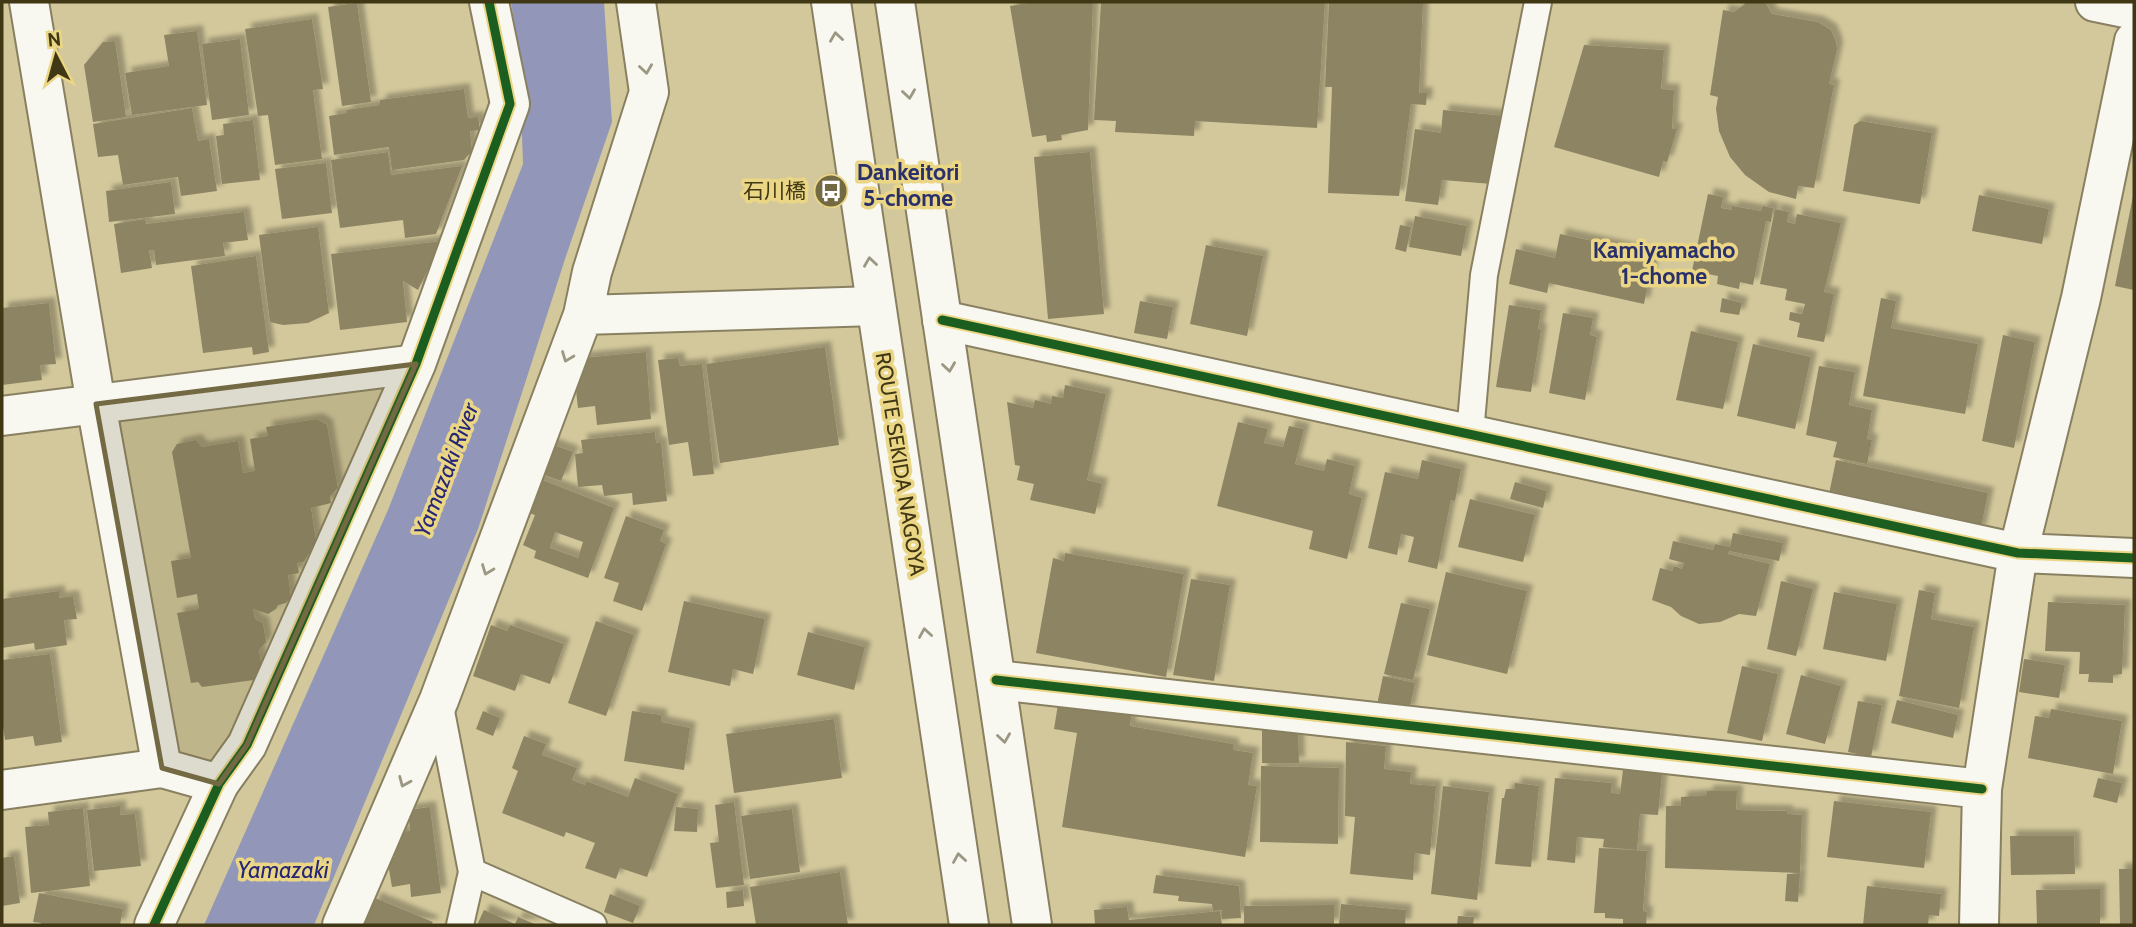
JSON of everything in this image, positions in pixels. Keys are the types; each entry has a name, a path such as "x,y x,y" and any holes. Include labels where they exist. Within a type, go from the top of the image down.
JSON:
{"street":[{"path":"29,2 96,404 162,768"},
{"path":"154,925 219,784 247,745 416,364 510,104 489,2"},
{"path":"342,925 439,700 583,315 592,272 649,92 636,2"},
{"name":"ROUTE SEKIDA NAGOYA","path":"831,2 969,925"},
{"path":"895,2 1032,925"},
{"path":"2095,2 2134,10"},
{"path":"1979,925 1982,789 2018,553 2081,298 2134,41"},
{"path":"583,315 876,306"},
{"path":"942,320 2018,553 2134,558"},
{"path":"2,416 416,364"},
{"path":"996,680 1982,789"},
{"path":"2,790 162,768 219,784"}],"lane":[{"path":"1470,433 1485,275 1538,2"},
{"path":"439,700 472,872 460,925"},
{"path":"472,872 593,925"}],"highlighted area":[{"path":"416,364 247,745 219,784 162,768 96,404"}],"water":[{"name":"Yamazaki","path":"511,2 604,2 612,122 478,529 314,925 204,925 388,510 523,164 519,54"}],"building":[{"path":"1034,2 1093,2 1088,130 1061,135 1062,140 1047,142 1046,135 1032,137 1010,6"},
{"path":"1101,2 1325,2 1317,128 1195,121 1194,136 1115,132 1116,121 1094,120"},
{"path":"1329,2 1423,2 1419,93 1427,93 1426,105 1411,104 1399,196 1328,193 1332,87 1325,87"},
{"path":"1743,2 1765,2 1772,14 1818,22 1831,30 1836,42 1837,49 1829,84 1834,85 1814,188 1798,186 1796,199 1769,192 1745,175 1730,157 1719,131 1716,109 1718,97 1710,95 1723,10 1734,12 1745,4"},
{"path":"357,3 371,102 342,106 328,7"},
{"path":"312,19 323,89 313,90 322,159 275,165 268,115 258,116 245,29"},
{"path":"197,31 207,105 132,115 125,73 169,66 164,35"},
{"path":"240,39 249,115 212,120 202,44"},
{"path":"115,41 126,117 93,122 84,65 103,42"},
{"path":"1584,45 1664,50 1661,89 1674,90 1672,129 1677,129 1667,162 1663,161 1659,177 1554,147"},
{"path":"464,89 468,118 478,117 480,130 470,131 472,151 464,160 392,170 389,147 334,155 329,116 347,113 346,110 380,105 380,100"},
{"path":"192,108 198,141 209,139 217,191 181,196 178,177 123,185 118,155 98,157 93,124"},
{"path":"1443,110 1505,116 1492,184 1442,180 1438,205 1405,201 1415,129 1441,133"},
{"path":"253,120 260,180 222,184 216,136 224,135 223,124"},
{"path":"1860,121 1932,133 1920,204 1843,191 1854,125"},
{"path":"388,152 391,175 462,166 436,234 405,238 403,220 340,228 331,160"},
{"path":"1090,152 1104,314 1048,319 1034,157"},
{"path":"326,163 332,213 282,219 275,169"},
{"path":"832,180 836,205 823,207 819,182"},
{"path":"171,182 175,214 109,222 106,191"},
{"path":"1708,194 1723,197 1721,208 1732,210 1732,206 1761,211 1763,206 1773,208 1771,222 1766,221 1753,285 1740,282 1739,289 1717,284 1718,276 1692,271"},
{"path":"1979,195 2049,209 2042,244 1972,231"},
{"path":"2134,197 2134,290 2115,286"},
{"path":"1775,209 1789,212 1787,222 1795,224 1797,214 1841,223 1824,292 1834,294 1824,342 1797,337 1800,323 1789,320 1790,312 1802,314 1805,304 1785,300 1787,289 1760,284"},
{"path":"244,212 248,240 223,243 225,256 156,265 154,250 149,250 152,268 121,273 114,224 145,219 146,224"},
{"path":"1415,216 1467,226 1461,256 1409,247"},
{"path":"1400,225 1411,227 1406,252 1395,249"},
{"path":"318,227 329,313 308,323 283,325 270,322 259,235"},
{"path":"1560,234 1654,254 1644,304 1549,283 1547,293 1509,284 1516,249 1555,258"},
{"path":"442,241 418,290 403,281 407,322 340,330 331,254"},
{"path":"1206,245 1263,256 1247,336 1190,324"},
{"path":"256,256 269,352 253,355 252,347 203,353 191,266"},
{"path":"1722,298 1742,303 1739,315 1720,312"},
{"path":"1881,298 1896,301 1891,328 1978,344 1965,414 1863,396"},
{"path":"1140,301 1173,307 1167,339 1134,333"},
{"path":"49,303 56,364 40,365 42,380 2,385 2,308"},
{"path":"1509,305 1541,310 1538,329 1541,330 1531,392 1496,387"},
{"path":"1563,313 1593,318 1590,335 1597,337 1585,400 1549,393"},
{"path":"1691,331 1738,342 1723,409 1676,400"},
{"path":"2003,335 2035,342 2014,448 1982,441"},
{"path":"1753,344 1811,357 1795,429 1737,416"},
{"path":"825,347 839,445 720,463 706,364"},
{"path":"646,352 651,419 597,425 595,406 578,408 574,373 583,372 582,358"},
{"path":"678,358 680,366 702,364 714,474 693,476 688,442 669,445 658,360"},
{"path":"1819,366 1855,372 1849,405 1872,410 1867,439 1872,440 1867,464 1833,457 1837,442 1806,435"},
{"path":"1065,385 1106,394 1087,480 1102,484 1095,514 1030,500 1034,484 1017,480 1020,466 1015,465 1007,402 1033,408 1035,400 1051,404 1052,396 1063,398"},
{"path":"317,419 327,425 338,488 330,496 331,503 311,508 316,541 304,562 297,563 299,573 288,575 291,597 268,614 253,609 255,619 263,623 266,642 259,650 262,668 254,680 202,687 198,682 191,683 177,613 199,609 197,594 177,598 171,561 191,558 172,452 177,444 196,440 202,447 238,441 243,473 255,471 250,439 268,436 266,427"},
{"path":"1238,422 1268,429 1264,443 1283,447 1289,426 1304,429 1295,464 1324,471 1327,459 1355,466 1349,494 1362,498 1347,559 1309,549 1313,531 1217,506"},
{"path":"655,432 656,443 661,442 667,501 633,505 632,493 604,496 602,485 578,487 575,454 583,453 581,440"},
{"path":"545,442 573,452 561,481 534,471"},
{"path":"1422,460 1461,469 1455,501 1451,500 1437,569 1408,562 1414,537 1401,534 1397,555 1368,548 1385,472 1418,479"},
{"path":"1836,460 1988,493 1980,532 1828,499"},
{"path":"535,477 614,508 588,578 534,558 536,551 523,545 535,515 523,511","holes":["555,532 583,542 578,558 550,548"]},
{"path":"1515,482 1547,491 1543,508 1510,499"},
{"path":"1470,499 1535,515 1523,562 1458,547"},
{"path":"626,516 664,530 660,541 666,544 642,611 613,601 619,583 604,578"},
{"path":"1733,533 1783,543 1779,561 1729,551 1728,554 1770,564 1756,616 1739,614 1720,622 1699,624 1681,616 1671,607 1652,600 1660,568 1672,571 1674,566 1682,569 1684,563 1669,559 1673,541 1713,550 1715,544 1730,547"},
{"path":"1065,553 1184,574 1166,677 1036,653 1053,558 1064,561"},
{"path":"1446,572 1527,591 1507,674 1427,655"},
{"path":"1191,579 1230,585 1214,681 1173,675"},
{"path":"1781,581 1813,589 1796,656 1767,649"},
{"path":"1919,590 1935,593 1931,619 1974,627 1959,708 1899,696"},
{"path":"59,591 59,598 73,596 77,619 64,620 67,645 35,650 34,643 2,648 2,599"},
{"path":"1834,592 1897,604 1886,661 1823,649"},
{"path":"684,601 765,619 753,674 733,669 730,686 668,672"},
{"path":"2048,602 2125,605 2122,674 2113,675 2113,683 2088,682 2089,674 2079,674 2080,652 2045,651"},
{"path":"1401,603 1430,609 1413,680 1384,674"},
{"path":"596,621 634,635 606,716 568,703"},
{"path":"491,625 507,631 510,625 564,644 550,684 521,674 515,691 473,676"},
{"path":"808,632 865,647 854,690 797,675"},
{"path":"50,654 62,742 35,746 33,736 5,740 2,719 2,660"},
{"path":"2024,659 2065,665 2059,698 2019,692"},
{"path":"1742,666 1778,674 1762,741 1727,733"},
{"path":"1801,675 1841,686 1825,744 1786,734"},
{"path":"1383,676 1415,683 1409,712 1377,705"},
{"path":"1060,692 1132,709 1130,726 1233,744 1233,750 1253,753 1248,785 1257,786 1245,857 1062,827 1077,733 1054,729"},
{"path":"1897,700 1958,715 1953,738 1891,723"},
{"path":"1858,701 1882,705 1871,757 1848,752"},
{"path":"2051,709 2122,721 2113,774 2028,758 2035,716 2049,718"},
{"path":"483,711 500,718 493,736 476,729"},
{"path":"632,711 661,715 661,722 690,728 684,770 624,761"},
{"path":"834,719 842,778 734,793 726,734"},
{"path":"1298,727 1299,763 1262,763 1262,728"},
{"path":"524,736 546,744 542,755 577,768 572,780 585,785 586,781 628,797 635,778 678,794 647,877 620,868 616,879 585,868 595,843 566,832 564,837 502,813 518,771 512,768"},
{"path":"1346,742 1386,746 1384,769 1411,772 1410,784 1436,786 1430,855 1415,853 1413,880 1350,874 1355,817 1345,816"},
{"path":"1261,766 1339,768 1338,844 1260,842"},
{"path":"1623,770 1662,774 1658,815 1640,814 1637,850 1603,847 1604,839 1577,837 1575,863 1547,860 1555,778 1612,783 1611,793 1620,794"},
{"path":"2098,778 2122,783 2117,803 2093,797"},
{"path":"1515,783 1539,786 1531,867 1495,864 1502,798 1506,789 1515,789"},
{"path":"1443,786 1489,792 1477,900 1431,894"},
{"path":"1707,791 1737,791 1736,810 1787,811 1787,814 1802,815 1800,873 1665,868 1666,806 1681,806 1681,797 1707,795"},
{"path":"1834,801 1931,812 1924,868 1827,857"},
{"path":"734,802 744,885 716,888 710,843 719,842 715,805"},
{"path":"120,806 120,815 135,814 141,866 94,871 87,810"},
{"path":"430,807 441,893 411,897 410,884 392,887 387,858 395,857 393,842 397,832 410,831 408,810"},
{"path":"676,807 698,809 697,832 674,831"},
{"path":"83,808 90,886 31,893 25,827 49,825 48,812"},
{"path":"792,809 800,872 750,879 741,816"},
{"path":"2010,836 2074,836 2075,874 2011,875"},
{"path":"1599,848 1647,851 1643,911 1647,912 1646,925 1623,925 1623,919 1605,918 1605,913 1594,913"},
{"path":"14,856 20,903 2,906 2,858"},
{"path":"2119,869 2134,869 2134,925 2120,925"},
{"path":"840,872 848,925 756,925 750,887"},
{"path":"1787,874 1800,874 1798,902 1785,901"},
{"path":"1156,875 1239,886 1241,918 1222,919 1222,910 1213,911 1212,904 1178,901 1179,896 1153,893"},
{"path":"1867,886 1941,894 1939,916 1929,915 1928,925 1863,925"},
{"path":"2100,889 2100,925 2037,925 2036,890"},
{"path":"743,890 744,906 727,908 726,892"},
{"path":"39,893 123,909 120,925 41,925 33,922"},
{"path":"610,894 640,906 633,923 604,912"},
{"path":"375,898 433,922 431,925 364,925"},
{"path":"1341,904 1406,910 1405,925 1339,924"},
{"path":"1334,905 1334,925 1244,925 1244,906"},
{"path":"1127,907 1129,920 1220,911 1222,925 1095,925 1094,910"},
{"path":"484,910 515,924 518,917 537,925 477,925"},
{"path":"1458,916 1474,917 1473,925 1457,925"}],"cycle path":[{"path":"154,925 219,784 247,745 416,364 510,104 489,2"},
{"path":"942,320 2018,553 2134,558"},
{"path":"996,680 1982,789"}],"place":[{"name":"石川橋","path":"831,191"}],"district":[{"name":"Dankeitori 5-chome","path":"908,185"},
{"name":"Kamiyamacho 1-chome","path":"1664,263"}],"water label":[{"name":"Yamazaki River","path":"446,470"}]}
